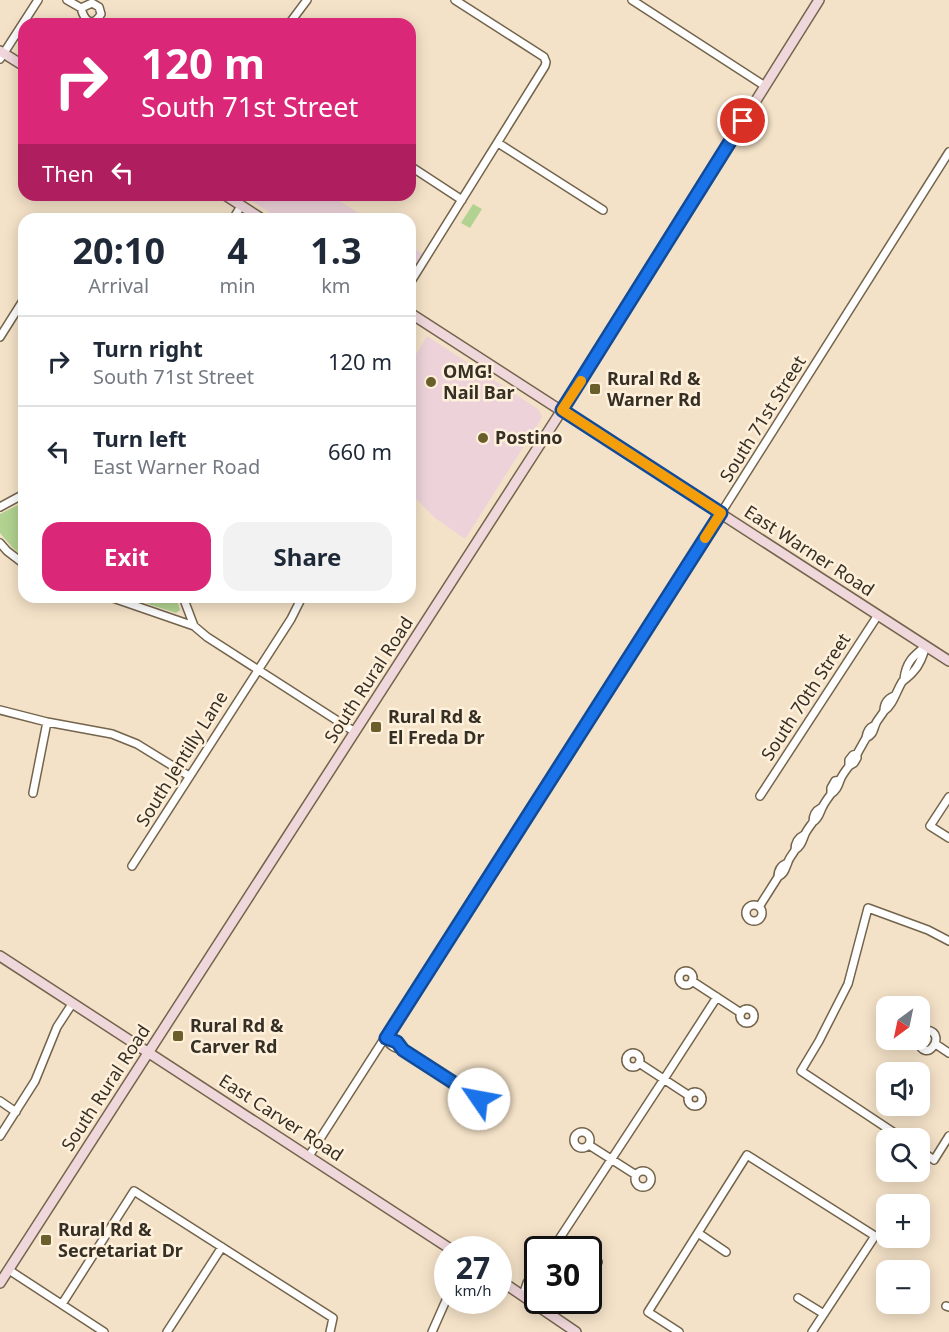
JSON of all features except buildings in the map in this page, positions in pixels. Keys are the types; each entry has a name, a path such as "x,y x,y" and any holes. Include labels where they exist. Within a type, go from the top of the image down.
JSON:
{"main road":[{"name":"South Rural Road","path":"0,1284 562,410 819,0"},
{"path":"1,54 18,63"},
{"path":"234,201 252,213"},
{"name":"East Warner Road","path":"416,317 949,661"},
{"name":"East Carver Road","path":"0,957 434,1238"},
{"path":"512,1288 576,1332"}],"street":[{"path":"26,18 38,0"},
{"path":"67,0 81,8"},
{"path":"294,18 307,0"},
{"path":"416,273 546,62 544,57 455,0"},
{"path":"632,0 765,86"},
{"path":"1,54 18,29"},
{"path":"498,143 603,210"},
{"name":"South 71st Street","path":"309,1156 949,152"},
{"path":"416,170 462,200"},
{"path":"237,213 241,206"},
{"path":"0,336 18,308"},
{"path":"0,507 18,497"},
{"path":"0,543 18,559"},
{"path":"127,603 194,626 207,638 355,732"},
{"path":"185,603 194,626"},
{"name":"South Jentilly Lane","path":"132,866 299,603"},
{"name":"South 70th Street","path":"760,796 878,615"},
{"path":"759,907 778,877 778,871 787,863 795,850 795,844 804,835 813,822 813,816 831,794 835,781 840,780 849,766 849,760 857,754 870,727 884,711 884,705 889,698 894,696 904,679 915,670 926,646"},
{"path":"0,710 47,722 112,734 137,744 189,776"},
{"path":"33,794 47,722"},
{"path":"949,797 930,826 949,838"},
{"path":"887,1128 801,1071 848,984 868,908 928,930 949,941"},
{"path":"692,981 741,1013"},
{"path":"561,1236 717,997"},
{"path":"0,1136 35,1081 57,1027 72,1004"},
{"path":"930,1030 933,1031 938,1039 937,1045 930,1050"},
{"path":"386,1038 397,1042 403,1050 479,1099"},
{"path":"937,1045 949,1053"},
{"path":"639,1063 688,1095"},
{"path":"0,1101 16,1112"},
{"path":"930,1157 934,1160 949,1136"},
{"path":"589,1145 636,1175"},
{"path":"679,1332 648,1312 747,1155 875,1236 812,1332"},
{"path":"62,1304 135,1191 333,1318 330,1332"},
{"path":"698,1233 726,1252"},
{"path":"166,1332 222,1247"},
{"path":"9,1270 104,1332"},
{"path":"798,1298 824,1314"},
{"path":"432,1332 440,1314"}],"shaded area":[{"path":"252,201 340,201 358,213 271,213"},
{"path":"416,250 431,259 416,283"},
{"path":"427,336 538,409 542,416 465,539 435,518 416,499 416,354"}],"green space":[{"path":"473,204 482,209 470,228 461,223"},
{"path":"18,505 18,552 0,533 0,514"},
{"path":"145,603 178,603 180,610 176,613"}],"slow traffic":[{"path":"581,381 562,410 721,513 705,538"}],"place":[{"name":"OMG! Nail Bar","path":"431,382"},
{"name":"Rural Rd & Warner Rd","path":"595,389"},
{"name":"Postino","path":"483,438"},
{"name":"Rural Rd & El Freda Dr","path":"376,727"},
{"name":"Rural Rd & Carver Rd","path":"178,1036"},
{"name":"Rural Rd & Secretariat Dr","path":"46,1240"}],"route":[{"path":"479,1099 403,1050 397,1042 386,1038 721,513 562,410 743,121"}]}
